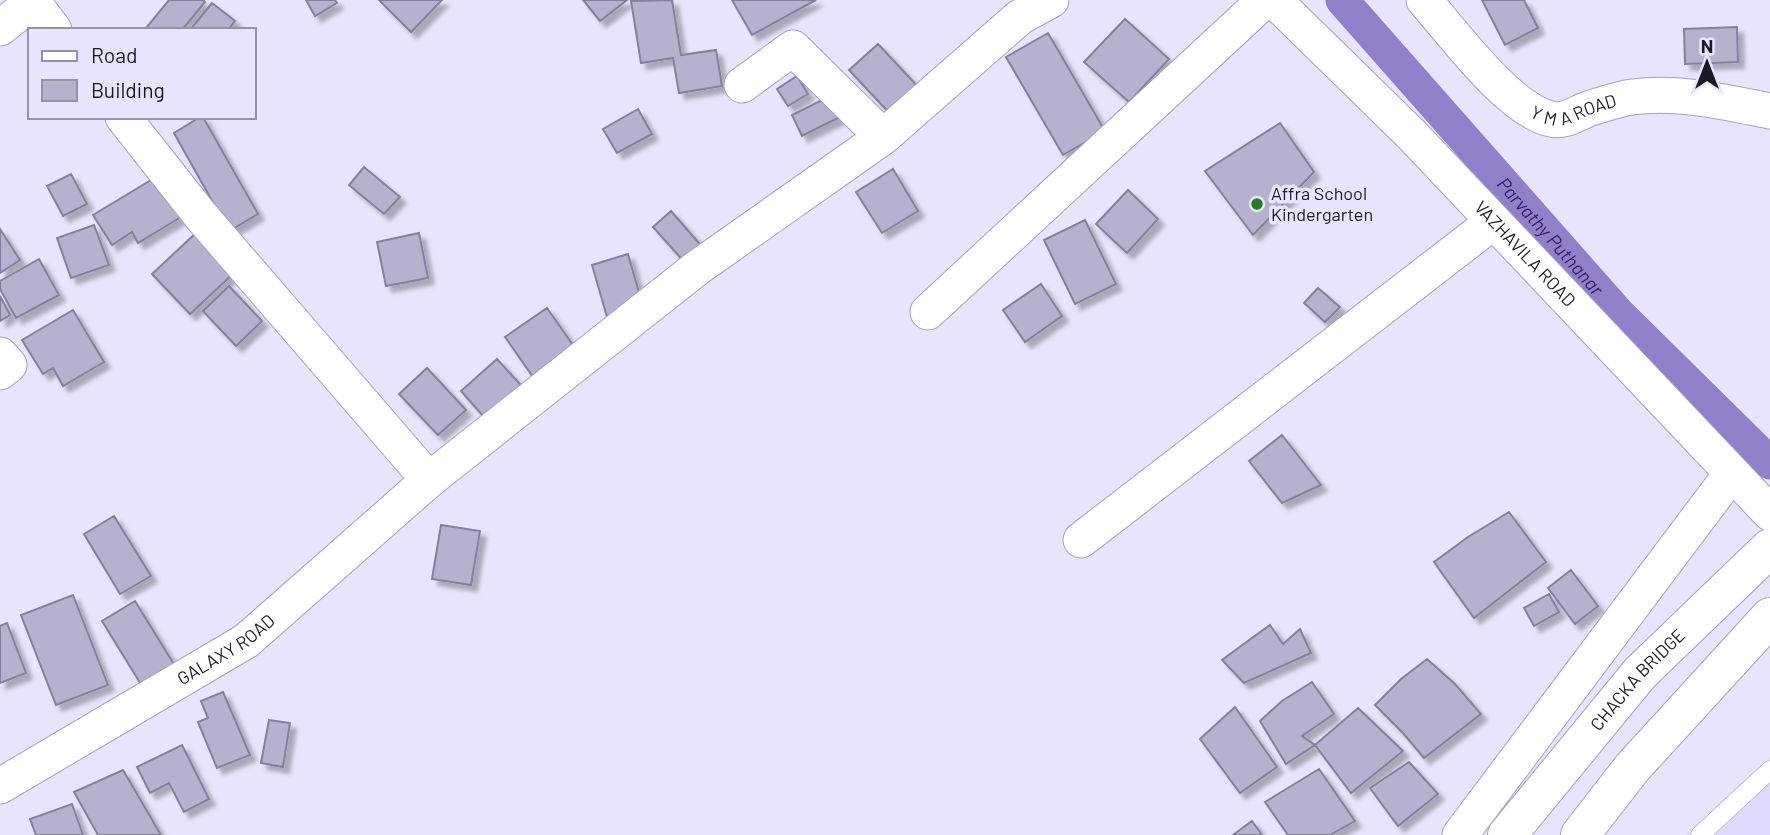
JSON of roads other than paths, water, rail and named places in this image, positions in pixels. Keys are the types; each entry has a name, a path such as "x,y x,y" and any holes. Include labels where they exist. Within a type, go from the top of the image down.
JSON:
{"main road":[{"name":"CHACKA BRIDGE","path":"1512,828 1640,673 1770,548"},
{"path":"1580,835 1632,768 1770,617"}],"street":[{"name":"GALAXY ROAD","path":"0,786 246,641 429,480 697,268 883,137 1020,17 1051,0"},
{"path":"928,312 1265,0"},
{"name":"VAZHAVILA ROAD","path":"1274,0 1412,135 1770,513"},
{"name":"Y M A ROAD","path":"1424,0 1497,82 1527,109 1551,119 1563,120 1591,108 1631,97 1671,95 1703,97 1770,111"},
{"path":"20,8 51,28"},
{"path":"741,85 793,48 883,137"},
{"path":"125,119 201,216 429,480"},
{"path":"1081,540 1493,222"},
{"path":"1460,835 1732,473"}],"lane":[{"path":"1700,835 1770,770"}],"waterway":[{"name":"Parvathy Puthanar","path":"1342,0 1618,313 1770,463"}],"place":[{"name":"Affra School Kindergarten","path":"1257,204"}]}
